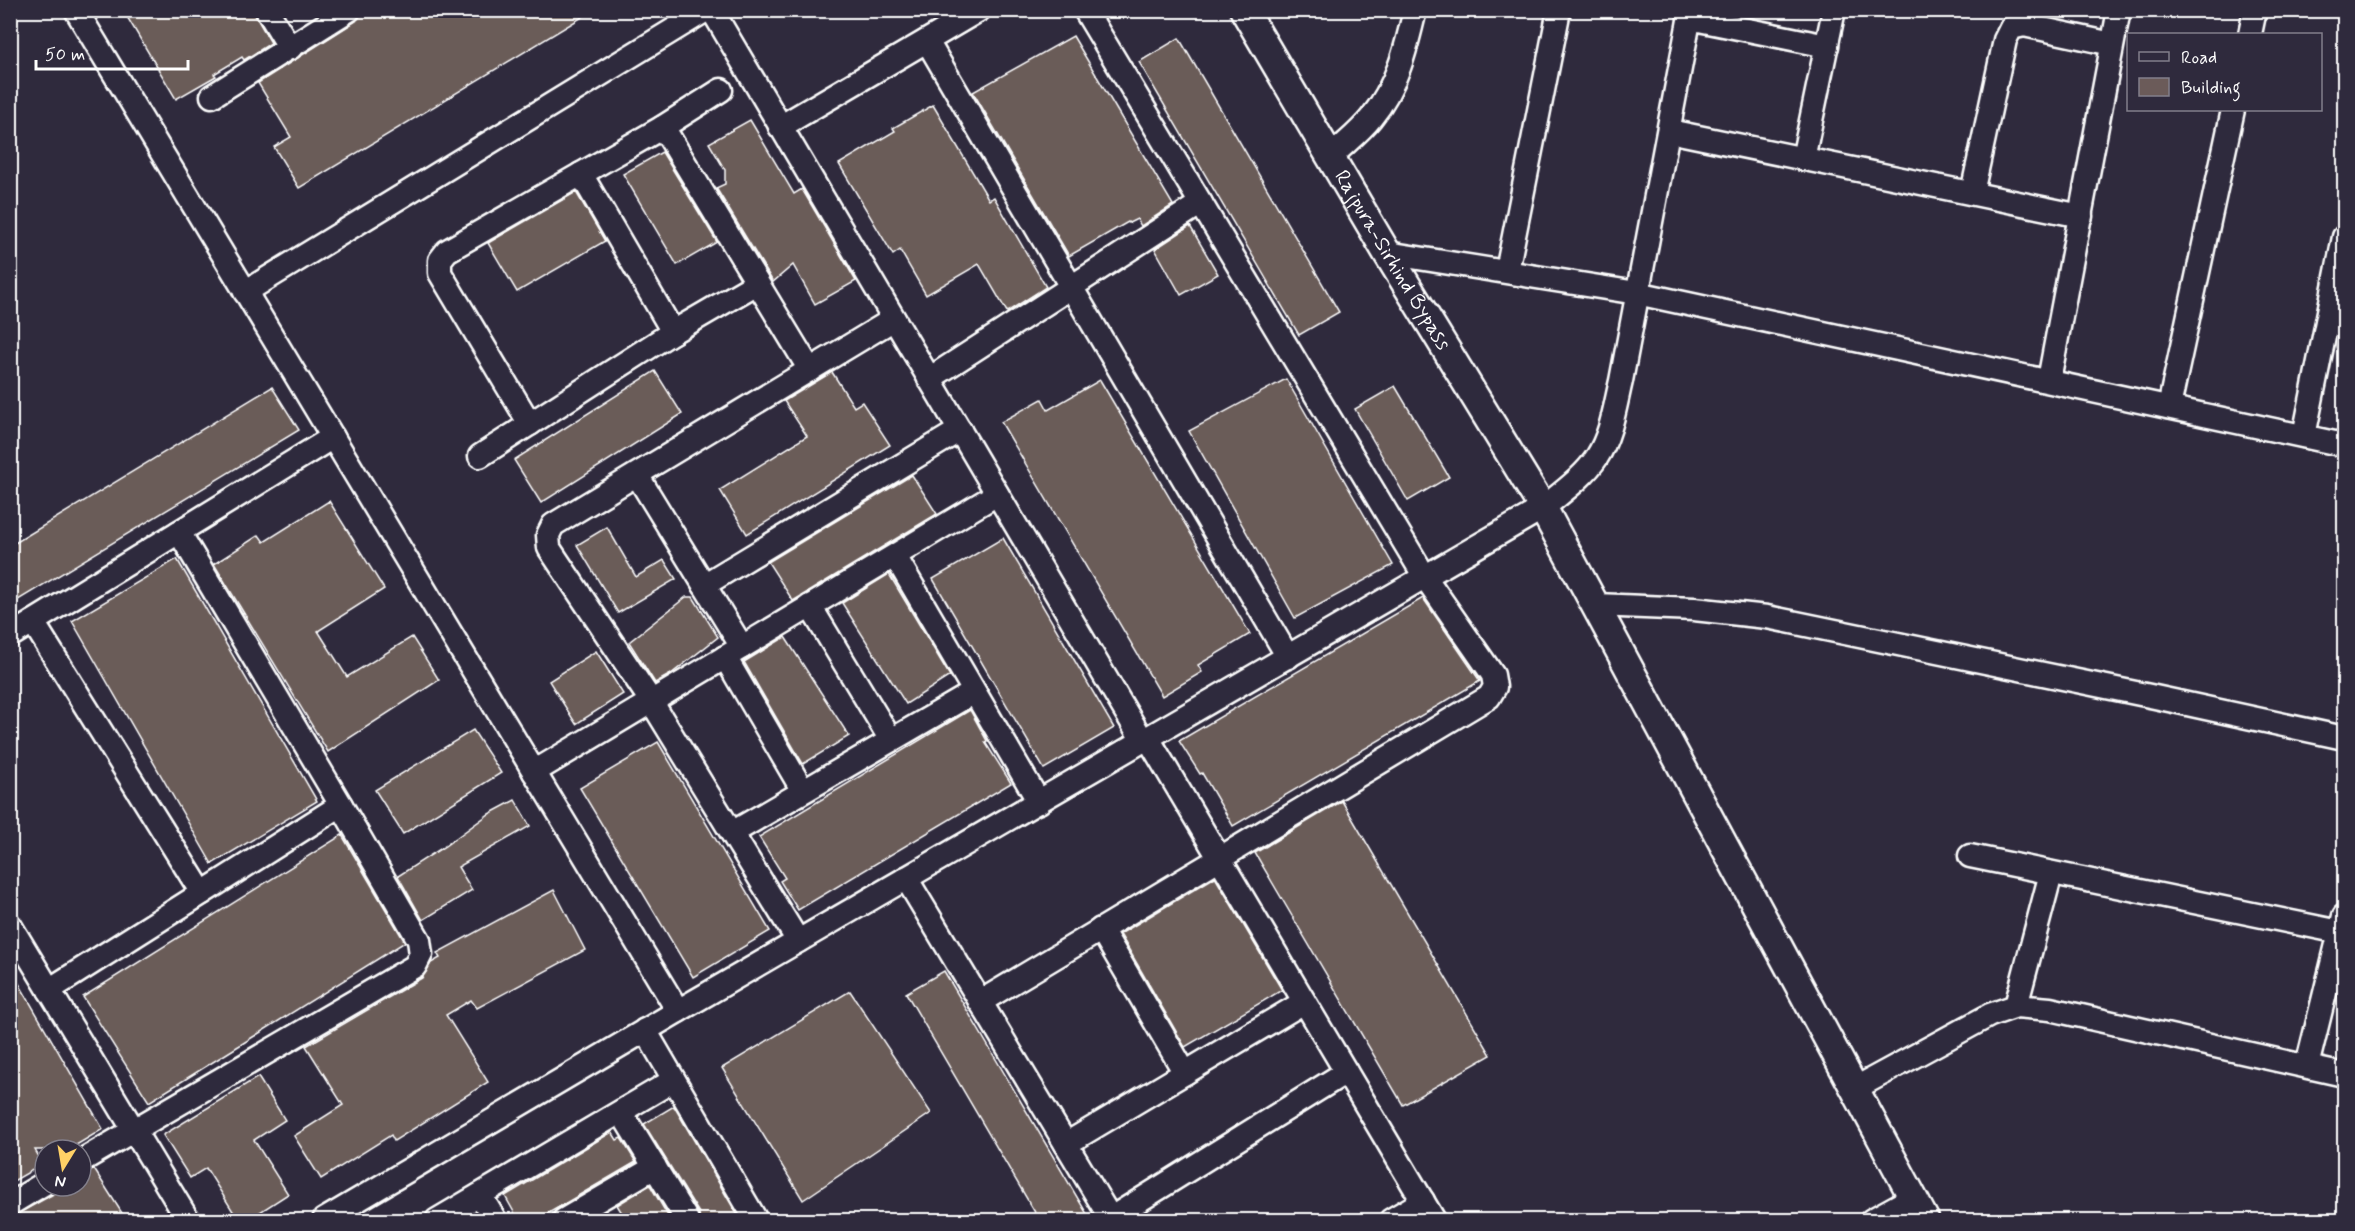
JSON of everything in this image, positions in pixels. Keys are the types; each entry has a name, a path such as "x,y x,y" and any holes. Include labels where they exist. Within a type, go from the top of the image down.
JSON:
{"main road":[{"name":"Rajpura-Sirhind Bypass","path":"1244,10 1387,253 1543,508 1919,1209"}],"street":[{"path":"76,10 678,1011"},
{"path":"267,10 290,48"},
{"path":"212,96 349,10"},
{"path":"245,292 706,10"},
{"path":"712,10 997,494 1145,740 1219,857 1434,1221"},
{"path":"780,127 979,10"},
{"path":"980,1002 1489,697 1495,687 1493,675 1425,577 1085,10"},
{"path":"1330,157 1370,120 1388,94 1401,65 1415,10"},
{"path":"1507,271 1559,10"},
{"path":"1803,159 1834,10"},
{"path":"2049,380 2119,10"},
{"path":"2250,33 2255,10"},
{"path":"324,1221 645,1030 1543,508 1598,456 1611,423 1690,14 1827,46"},
{"path":"1972,193 2005,40 2011,28 2024,25 2112,44"},
{"path":"927,41 1288,657"},
{"path":"530,424 440,273 440,261 447,251 663,127 721,90"},
{"path":"2169,407 2233,111"},
{"path":"663,127 810,370"},
{"path":"1669,132 2081,216"},
{"path":"581,174 674,332"},
{"path":"929,379 1201,203"},
{"path":"2304,436 2344,237"},
{"path":"1387,253 1637,293 2344,445"},
{"path":"480,456 674,332 757,283"},
{"path":"798,941 651,701 549,548 548,535 554,525 894,319"},
{"path":"704,585 960,430"},
{"path":"10,636 333,437"},
{"path":"637,475 704,585 733,652 803,791"},
{"path":"534,772 997,494"},
{"path":"93,1154 415,966 420,954 419,940 179,532"},
{"path":"895,556 1039,802"},
{"path":"1595,605 1694,609 1767,617 2344,738"},
{"path":"810,606 891,740"},
{"path":"33,622 202,893"},
{"path":"732,833 974,692"},
{"path":"49,990 341,805"},
{"path":"1970,856 2051,873 2342,924 2307,1066"},
{"path":"2016,1006 2051,873"},
{"path":"906,879 1110,1220 1346,1072"},
{"path":"10,925 188,1221"},
{"path":"1101,929 1185,1073"},
{"path":"1066,1144 1304,1002"},
{"path":"1854,1089 1990,1015 2016,1006 2050,1009 2344,1075"},
{"path":"645,1030 756,1221"},
{"path":"437,1221 674,1080"},
{"path":"621,1112 687,1221"},
{"path":"564,1221 655,1167"},
{"path":"10,1204 33,1190"},
{"path":"480,1196 495,1221"},
{"path":"1391,1221 1423,1201"},
{"path":"1872,1221 1919,1209"}],"building":[{"path":"123,10 252,10 271,43 244,60 242,57 214,74 216,76 176,99"},
{"path":"362,10 594,10 299,188 274,147 291,137 258,83 356,21"},
{"path":"1073,36 1173,205 1141,226 1137,219 1128,222 1069,256 973,92"},
{"path":"1179,38 1339,312 1299,335 1139,62"},
{"path":"933,105 989,200 994,197 1046,287 1007,312 979,264 926,295 900,250 893,255 839,164 895,131 893,128"},
{"path":"750,120 794,194 802,189 856,281 815,304 793,265 773,282 716,188 725,184 725,170 709,143"},
{"path":"662,152 717,242 677,265 623,174"},
{"path":"576,192 605,241 517,292 488,243"},
{"path":"1190,226 1218,274 1181,295 1155,249"},
{"path":"655,371 682,414 541,503 514,460"},
{"path":"832,372 854,407 862,402 890,445 747,534 720,490 807,436 784,401"},
{"path":"1286,379 1393,565 1295,618 1189,431"},
{"path":"1100,380 1250,634 1198,665 1202,672 1162,696 1001,422 1042,399 1048,410"},
{"path":"1395,386 1449,477 1408,501 1355,409"},
{"path":"272,387 299,430 10,605 10,546"},
{"path":"912,475 937,514 793,601 768,562"},
{"path":"329,501 384,589 318,631 347,677 412,637 439,680 328,752 214,564 259,535 264,542"},
{"path":"607,527 636,577 664,560 676,579 618,613 577,545"},
{"path":"1003,538 1114,728 1044,769 933,579"},
{"path":"177,559 317,801 212,864 72,621"},
{"path":"889,574 950,676 906,704 842,603"},
{"path":"686,597 693,597 718,637 671,674 655,683 629,642"},
{"path":"1423,598 1480,681 1233,826 1202,773 1200,774 1179,741"},
{"path":"785,637 849,736 803,764 744,662"},
{"path":"596,651 623,694 576,724 549,681"},
{"path":"970,710 987,741 985,742 1011,783 798,910 780,881 785,878 759,837"},
{"path":"473,730 501,773 403,834 375,790"},
{"path":"658,742 770,931 693,977 580,788"},
{"path":"515,800 530,826 458,867 472,890 423,920 398,876 489,814"},
{"path":"1342,801 1491,1055 1403,1105 1255,853"},
{"path":"342,835 405,942 149,1102 83,997"},
{"path":"1215,877 1282,990 1185,1047 1120,934"},
{"path":"554,890 585,950 477,1008 471,1000 446,1015 488,1082 394,1141 391,1135 321,1179 294,1136 343,1105 306,1046 422,978 431,963 440,958 437,953"},
{"path":"10,968 103,1129 88,1138 33,1138 33,1170 10,1183"},
{"path":"944,971 1087,1214 1076,1221 1040,1221 906,993"},
{"path":"850,991 931,1113 803,1200 722,1068"},
{"path":"258,1077 285,1120 254,1140 288,1194 246,1221 239,1221 206,1168 190,1178 163,1135"},
{"path":"674,1106 741,1221 700,1221 699,1213 644,1124"},
{"path":"612,1132 617,1140 621,1138 636,1162 535,1221 519,1221 505,1196"},
{"path":"93,1169 127,1221 10,1221 10,1218 47,1198 93,1198"},
{"path":"650,1185 671,1221 627,1221 617,1205"}]}
